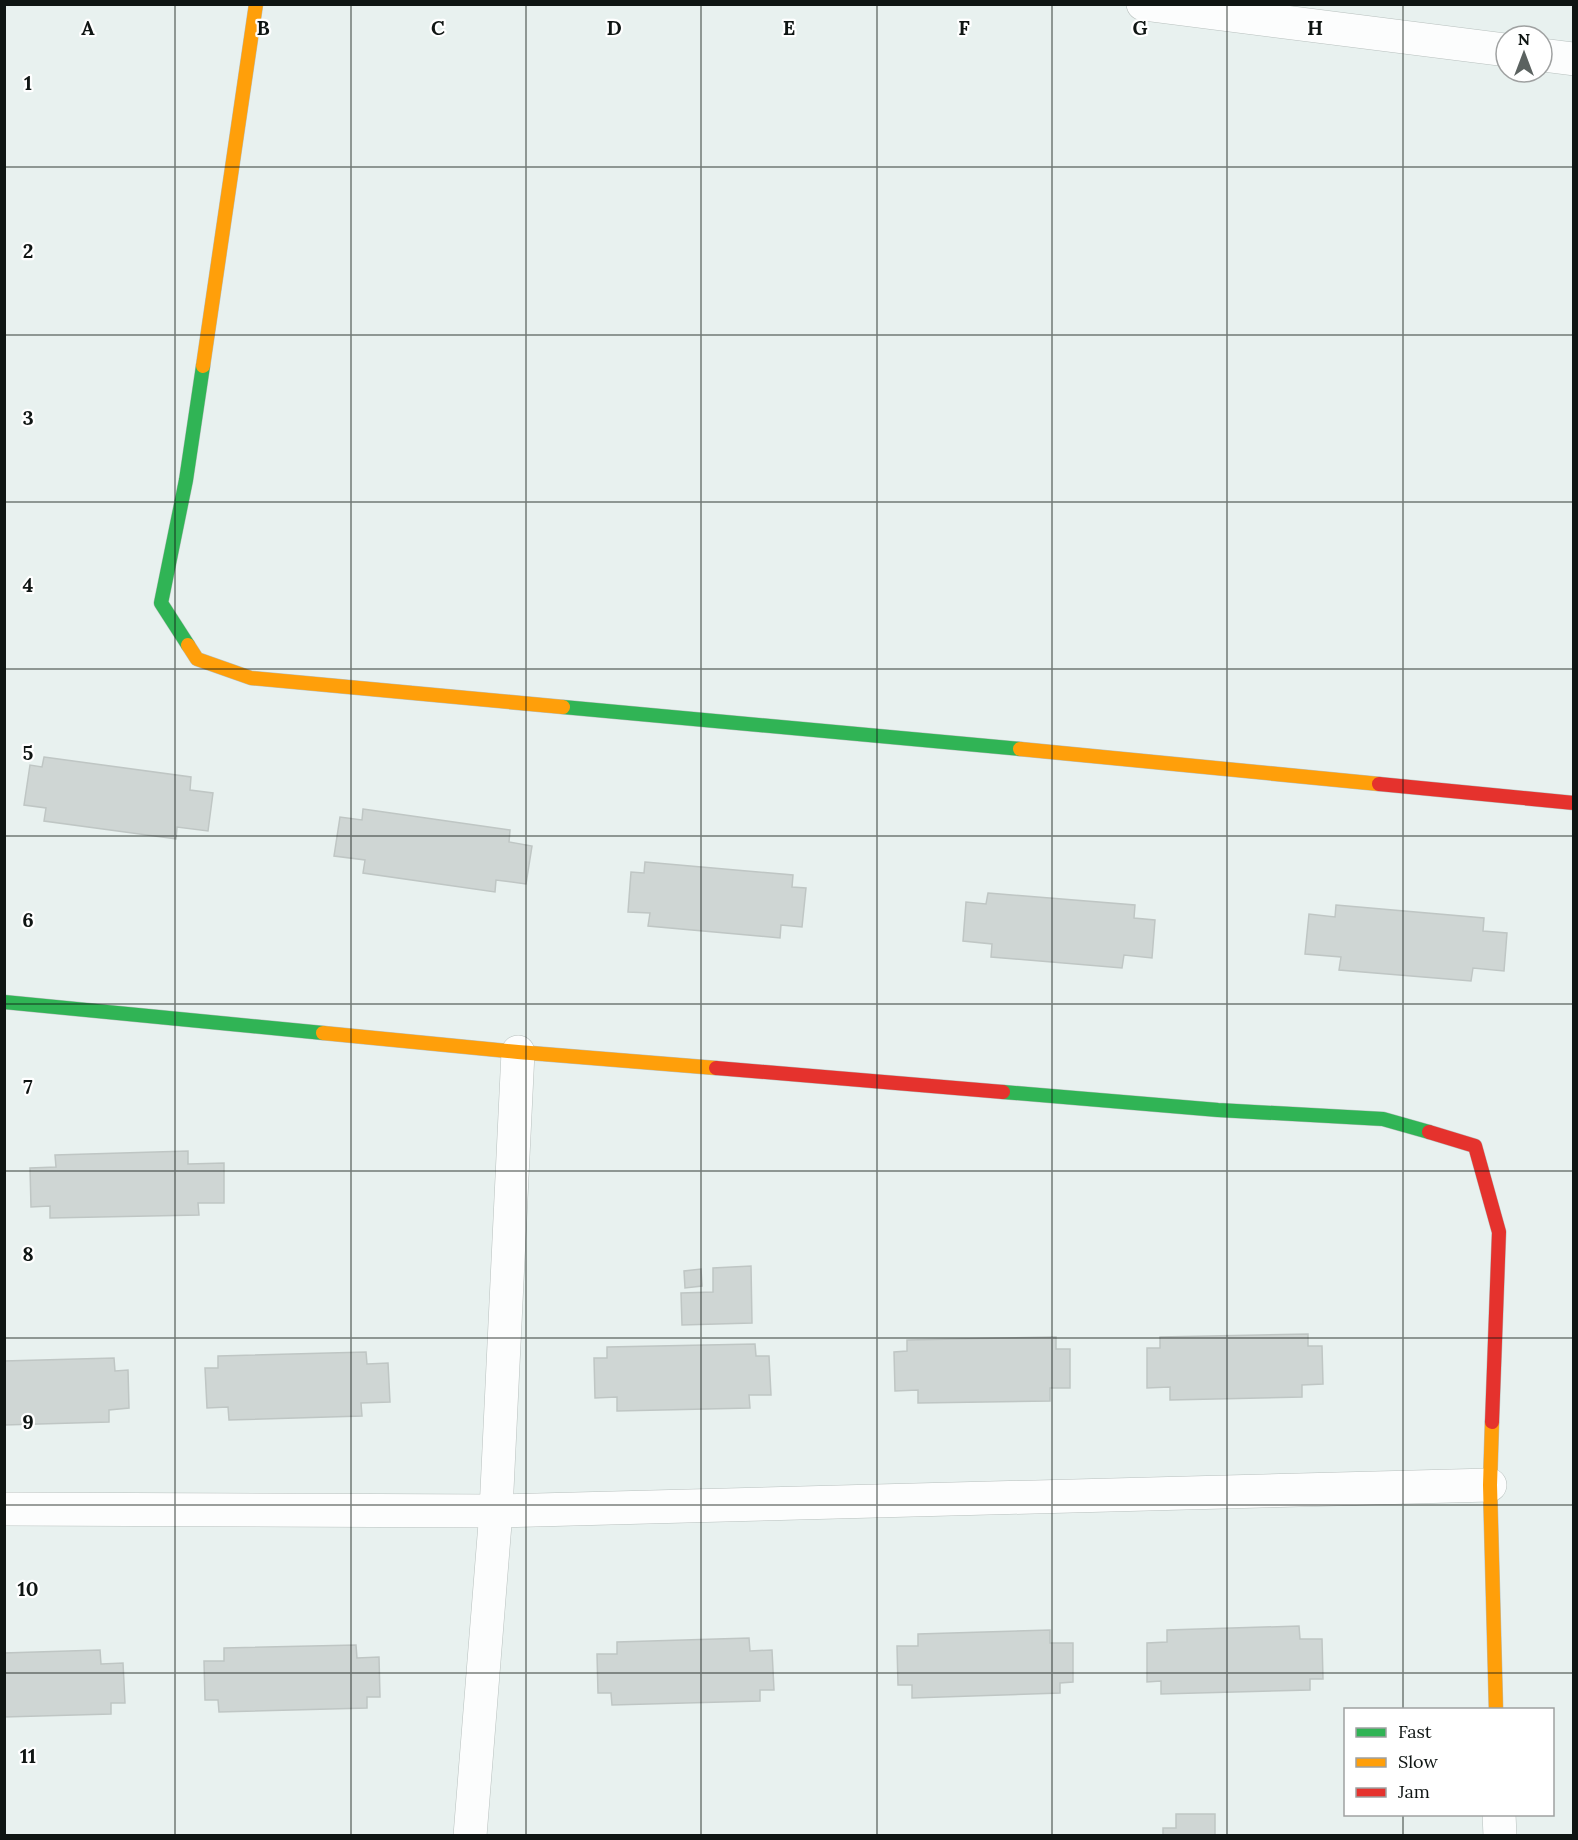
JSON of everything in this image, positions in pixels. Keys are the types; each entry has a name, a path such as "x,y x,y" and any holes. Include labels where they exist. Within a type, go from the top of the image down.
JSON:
{"street":[{"path":"256,4 186,480 161,603 197,659 251,678 1574,802"},
{"path":"1143,4 1231,10 1494,48"},
{"path":"1554,56 1574,59"},
{"path":"4,1002 518,1052 1218,1110 1383,1119 1475,1146 1499,1232 1490,1485 1496,1708"},
{"path":"470,1836 496,1511 518,1052"},
{"path":"4,1509 496,1511 1490,1485"},
{"path":"1499,1816 1500,1836"}],"building":[{"path":"44,757 191,777 190,790 213,793 208,831 177,827 176,839 44,821 46,808 24,805 30,765 42,767"},
{"path":"363,809 510,830 509,842 532,846 526,884 496,880 495,892 363,873 365,860 334,856 340,817 362,820"},
{"path":"645,862 793,875 792,887 806,888 802,927 781,925 780,938 648,926 650,913 628,912 631,872 644,873"},
{"path":"988,893 1135,905 1134,918 1155,920 1152,958 1124,955 1122,968 991,957 992,944 963,941 966,902 986,904"},
{"path":"1336,905 1484,918 1483,931 1507,933 1504,971 1473,968 1471,981 1339,970 1341,957 1305,954 1309,914 1335,917"},
{"path":"188,1151 188,1164 224,1163 224,1203 198,1203 199,1215 50,1218 50,1206 31,1207 30,1168 56,1167 55,1155"},
{"path":"751,1266 752,1323 682,1325 681,1293 713,1292 713,1268"},
{"path":"701,1269 702,1286 685,1288 684,1271"},
{"path":"1308,1334 1308,1346 1322,1346 1323,1384 1302,1385 1302,1397 1170,1400 1170,1387 1147,1388 1147,1348 1160,1348 1160,1337"},
{"path":"1056,1337 1056,1349 1070,1349 1070,1388 1050,1388 1050,1401 918,1403 918,1390 895,1391 894,1352 907,1351 907,1340"},
{"path":"755,1344 756,1356 769,1356 771,1395 749,1395 750,1408 617,1411 617,1397 595,1398 594,1358 607,1358 607,1347"},
{"path":"366,1352 367,1364 388,1363 390,1402 361,1403 362,1416 229,1420 228,1407 207,1408 205,1368 218,1368 218,1356"},
{"path":"114,1358 115,1371 128,1370 129,1408 109,1410 109,1422 4,1425 4,1361"},
{"path":"1299,1626 1300,1639 1322,1639 1323,1679 1310,1679 1310,1690 1161,1694 1161,1681 1147,1682 1147,1643 1167,1642 1167,1630"},
{"path":"1050,1630 1050,1643 1073,1643 1073,1682 1060,1683 1060,1693 912,1698 912,1685 898,1685 897,1646 918,1646 918,1634"},
{"path":"749,1638 750,1651 772,1650 774,1690 760,1690 760,1701 612,1705 611,1693 598,1693 597,1654 617,1654 617,1642"},
{"path":"356,1645 357,1658 379,1657 380,1697 367,1697 367,1708 219,1712 218,1700 205,1700 204,1661 224,1661 224,1648"},
{"path":"100,1650 101,1664 123,1663 125,1703 111,1703 111,1714 4,1717 4,1653"},
{"path":"1176,1814 1215,1814 1215,1835 1228,1836 1163,1836 1163,1828 1176,1828"}],"traffic: fast":[{"path":"188,645 161,603 186,480 203,366"},
{"path":"563,707 1020,749"},
{"path":"4,1002 323,1033"},
{"path":"1003,1092 1218,1110 1383,1119 1429,1132"}],"traffic: slow":[{"path":"203,366 256,4"},
{"path":"188,645 197,659 251,678 563,707"},
{"path":"1020,749 1379,784"},
{"path":"323,1033 716,1068"},
{"path":"1492,1422 1490,1485 1496,1708"}],"traffic: jam":[{"path":"1379,784 1574,803"},
{"path":"716,1068 1003,1092"},
{"path":"1429,1132 1475,1146 1499,1232 1492,1422"}]}
